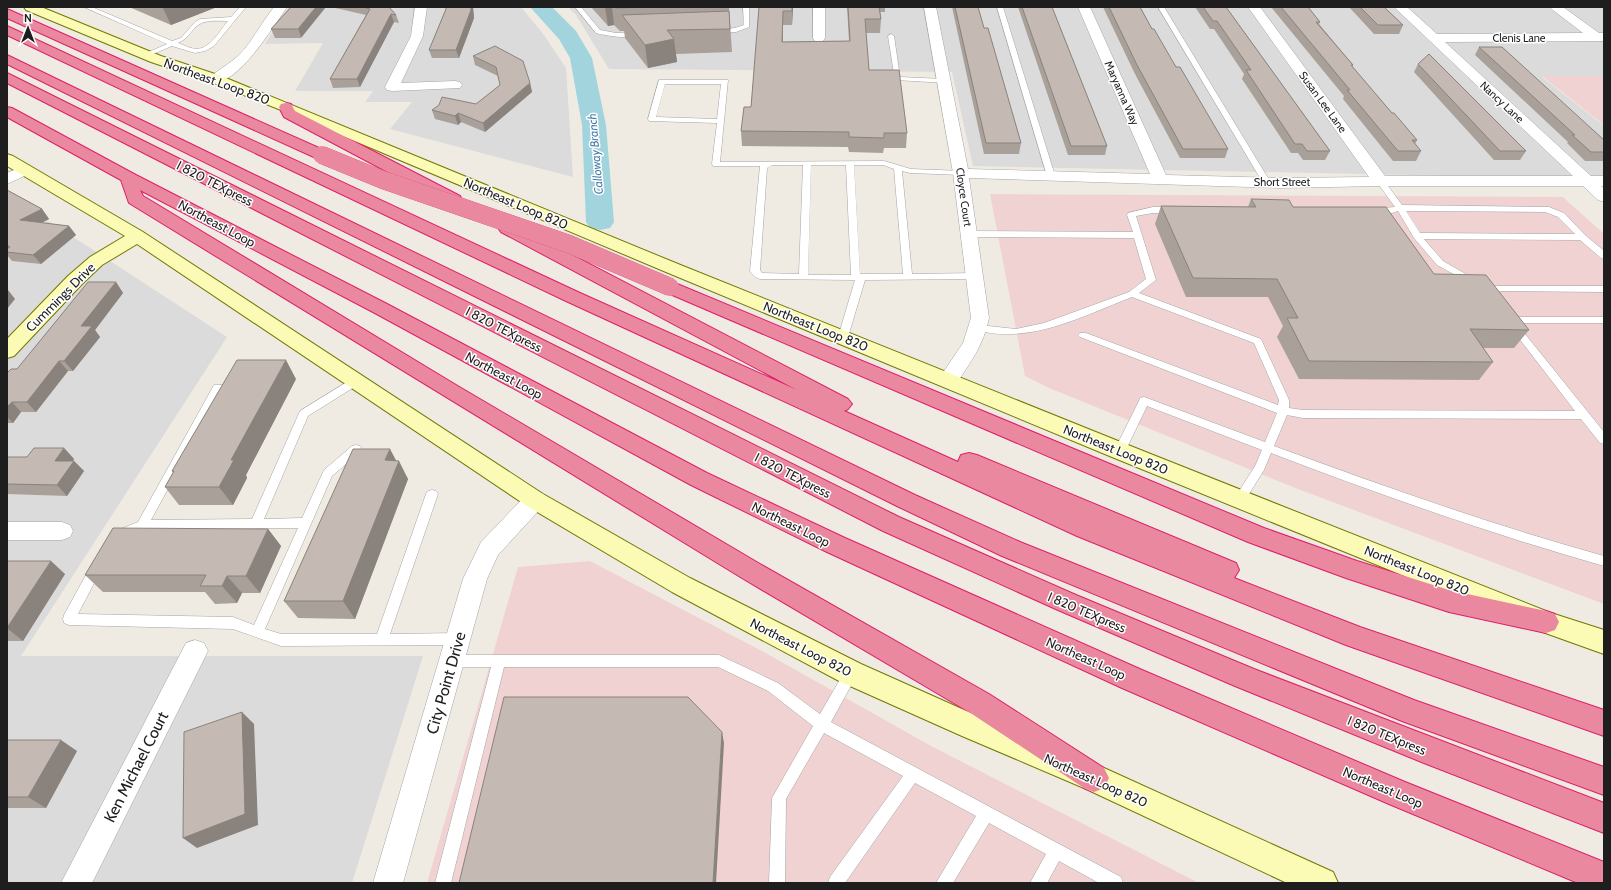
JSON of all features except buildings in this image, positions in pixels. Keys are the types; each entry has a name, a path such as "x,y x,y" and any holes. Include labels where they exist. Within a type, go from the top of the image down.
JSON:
{"highway":[{"path":"7,13 322,155 383,180 671,278 1256,535 1355,571 1449,601 1546,622"},
{"path":"7,30 573,298 1085,530 1355,637 1604,723"},
{"name":"I 820 TEXpress","path":"7,59 871,484 1011,549 1412,712 1604,781"},
{"name":"I 820 TEXpress","path":"7,77 835,496 990,570 1115,624 1405,742 1604,818"},
{"path":"286,107 289,114 535,242 867,418 1312,606 1355,637"},
{"name":"Northeast Loop","path":"7,111 128,177 380,308 699,479 836,545 1154,688 1399,794 1604,878"},
{"path":"128,177 135,199 448,390 751,571 979,703 1094,778"}],"main road":[{"name":"Northeast Loop 820","path":"30,7 146,55 216,79 286,107 567,224 671,278 843,337 1120,451 1546,622 1604,642"},
{"name":"Northeast Loop 820","path":"13,169 137,236 534,500 681,585 851,673 972,727 1094,778 1322,883"},
{"name":"Cummings Drive","path":"10,345 96,261 137,236"}],"street":[{"path":"216,79 231,71 239,64 255,46 281,7"},
{"path":"421,7 417,36 392,87 455,85"},
{"path":"819,7 819,38"},
{"name":"Cloyce Court","path":"930,7 961,173 980,318 974,342 948,380"},
{"name":"Maryanna Way","path":"1084,7 1160,179"},
{"name":"Susan Lee Lane","path":"1254,7 1380,181"},
{"name":"Nancy Lane","path":"1400,7 1604,197"},
{"path":"1555,7 1600,37"},
{"name":"Clenis Lane","path":"1433,38 1600,37"},
{"name":"Short Street","path":"961,173 1267,183 1380,181 1604,181"},
{"name":"City Point Drive","path":"388,883 475,579 489,550 534,500"},
{"path":"7,531 62,531"},
{"name":"Ken Michael Court","path":"76,883 196,650"}],"lane":[{"path":"87,7 190,50 203,50 212,45 243,7"},
{"path":"578,7 598,32 616,35 645,34"},
{"path":"706,32 736,30 747,26 746,7"},
{"path":"1000,7 1051,176"},
{"path":"1161,7 1267,183"},
{"path":"146,55 173,44 186,36 197,23 202,20 232,19"},
{"path":"891,36 897,79 944,81"},
{"path":"721,121 652,119 662,82 725,82 721,121 716,164 884,163 910,171 961,173"},
{"path":"770,163 763,167 755,271 760,276 975,276"},
{"path":"803,277 806,163"},
{"path":"843,337 859,277 850,163"},
{"path":"898,168 908,277"},
{"name":"Susan Lee Lane","path":"1380,181 1400,208 1417,236 1440,263 1485,289"},
{"path":"1365,211 1389,211 1400,208 1546,209 1561,215 1582,237 1604,256"},
{"path":"978,328 1016,332 1046,326 1132,294 1151,280 1131,215 1153,210 1185,210"},
{"path":"969,234 1138,235"},
{"path":"1417,236 1582,237"},
{"path":"1485,289 1604,289"},
{"path":"1485,289 1495,301"},
{"path":"1132,294 1258,341 1284,400 1283,410 1260,467 1240,499"},
{"path":"1604,320 1507,317 1584,414 1600,429 1604,440"},
{"path":"1083,335 1283,410 1303,414 1584,414"},
{"path":"256,524 304,414 355,381"},
{"path":"142,525 218,388"},
{"path":"1120,451 1144,401 1413,501 1556,549 1604,562"},
{"path":"257,632 328,473 356,449"},
{"path":"382,639 432,494"},
{"path":"112,537 142,525 306,523"},
{"path":"101,557 68,619 233,623 281,640 382,639 455,650 500,662 719,661 774,687 821,724 1115,883"},
{"path":"443,883 500,662"},
{"path":"777,883 779,798 851,673"},
{"path":"836,883 913,774"},
{"path":"944,883 986,813"},
{"path":"1038,883 1056,851"}],"shaded area":[{"path":"289,7 521,7 544,35 566,68 573,177 390,129 412,102 365,102 373,91 295,91 323,43 265,44 283,14"},
{"path":"568,7 1604,7 1604,76 1542,77 1604,126 1604,179 973,166 952,72 609,69 576,15"},
{"path":"1542,76 1604,76 1604,125"},
{"path":"7,194 227,337 21,656 423,656 352,883 7,883"},
{"path":"990,194 1563,197 1604,234 1604,604 1298,489 1049,388 1025,376"},
{"path":"590,561 760,650 933,747 1199,883 427,883 518,567"}],"waterway":[{"name":"Calloway Branch","path":"540,7 568,36 581,58 594,125 600,222"}]}
